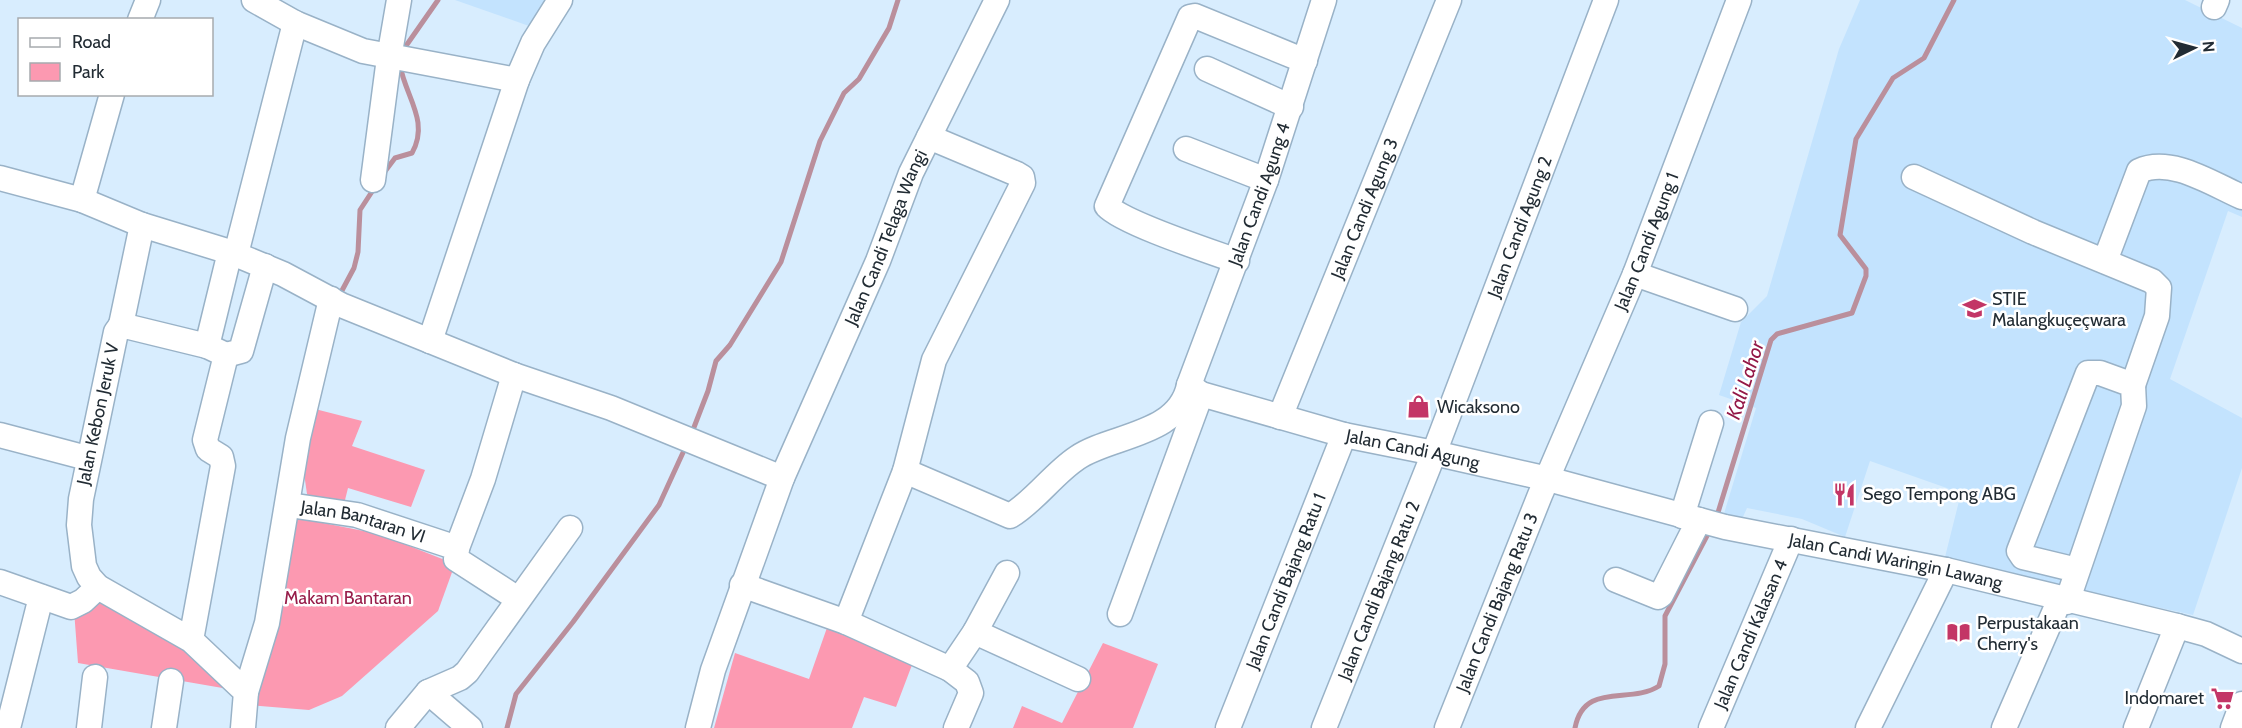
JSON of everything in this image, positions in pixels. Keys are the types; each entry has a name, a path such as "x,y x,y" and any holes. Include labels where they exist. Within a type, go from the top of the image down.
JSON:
{"street":[{"path":"141,18 148,0"},
{"path":"254,0 295,23 363,51 517,80"},
{"path":"373,180 397,59 399,0"},
{"path":"430,341 517,80 533,43 560,0"},
{"name":"Jalan Candi Telaga Wangi","path":"698,728 707,690 742,585 782,478 878,261 911,173 997,0"},
{"name":"Jalan Candi Agung 3","path":"1280,417 1449,0"},
{"name":"Jalan Candi Agung 2","path":"1434,453 1606,0"},
{"name":"Jalan Candi Agung 1","path":"1548,479 1635,274 1739,0"},
{"name":"Jalan Candi Agung 4","path":"1195,390 1291,107 1305,61 1316,3"},
{"path":"1237,261 1113,212 1107,206 1190,17 1195,16 1305,61"},
{"path":"191,640 224,466 221,457 208,449 205,440 216,350 233,253 295,23"},
{"path":"1207,69 1291,107"},
{"path":"82,200 111,96"},
{"path":"846,622 905,471 934,360 1023,183 1022,177 1017,174 929,137"},
{"path":"1186,149 1266,180"},
{"path":"2105,261 2139,171 2145,168 2155,165 2172,168 2242,197"},
{"path":"1914,177 2033,232 2145,276 2159,288 2157,316 2133,385 2134,406 2077,570 2004,728"},
{"path":"0,178 82,200 142,225 233,253 265,266 336,302 430,341 514,375 611,408 782,478"},
{"path":"121,325 142,225"},
{"path":"216,350 242,351 265,266"},
{"path":"1635,274 1735,309"},
{"name":"Jalan Bantaran VI","path":"336,302 298,438 301,507 357,515 457,548"},
{"name":"Jalan Kebon Jeruk V","path":"98,588 84,566 79,525 87,458 116,332 121,325 216,350"},
{"path":"2077,570 2023,557 2019,551 2088,373 2100,374 2133,385"},
{"path":"514,375 483,479 457,548 456,559 518,599"},
{"path":"905,471 1010,516 1079,456 1157,425 1186,401 1195,390"},
{"path":"1120,614 1195,390"},
{"name":"Jalan Candi Agung","path":"1195,390 1344,435 1548,479"},
{"path":"1616,580 1658,597 1661,596 1704,521 1711,423"},
{"path":"0,435 87,458"},
{"name":"Jalan Candi Bajang Ratu 1","path":"1228,728 1344,435"},
{"name":"Jalan Candi Bajang Ratu 2","path":"1324,728 1434,453"},
{"name":"Jalan Candi Waringin Lawang","path":"1548,479 1704,521 1946,570 2064,601 2177,626 2206,634 2242,651"},
{"name":"Jalan Candi Bajang Ratu 3","path":"1447,728 1548,479"},
{"path":"243,728 246,692 301,507"},
{"path":"398,728 428,692 460,678 467,672 570,528"},
{"name":"Jalan Candi Kalasan 4","path":"1711,728 1791,539"},
{"path":"1868,728 1946,570"},
{"path":"950,669 975,632 1007,573"},
{"path":"0,582 72,607 83,602 98,588 191,640 246,692"},
{"path":"742,585 846,622 950,669 967,682 971,693 956,728"},
{"path":"8,728 41,597"},
{"path":"2136,728 2177,626"},
{"path":"975,632 1078,679"},
{"path":"89,728 95,677"},
{"path":"164,728 171,681"},
{"path":"428,692 470,728"},
{"path":"2233,728 2242,704"}],"shaded area":[{"path":"455,0 546,0 529,26"},
{"name":"STIE Malangkuçeçwara","path":"1860,0 2185,0 2242,28 2242,217 2228,211 2170,379 2242,418 2242,468 2193,615 1944,561 1961,493 1870,461 1845,537 1802,519 1747,508 1742,519 1723,517 1756,408 1719,395 1741,322 1767,296 1839,49"}],"green space":[{"path":"315,409 362,421 352,446 425,470 411,507 348,488 343,508 308,501 303,466"},
{"name":"Makam Bantaran","path":"293,517 379,534 455,564 438,611 342,696 309,710 249,705"},
{"path":"97,602 137,617 155,627 234,690 78,663 74,610"},
{"path":"829,622 915,657 896,707 864,697 852,728 714,728 735,653 809,679"},
{"path":"1103,643 1158,664 1133,728 1013,728 1022,706 1062,723"}],"waterway":[{"path":"401,53 438,0"},
{"path":"691,435 708,391 716,361 730,345 781,262 820,141 844,93 859,79 889,28 898,0"},
{"name":"Kali Lahor","path":"1716,519 1771,340 1777,334 1852,313 1866,276 1866,269 1840,235 1856,139 1893,78 1924,58 1954,0"},
{"path":"383,174 395,158 412,153 417,141 415,109 400,65"},
{"path":"338,298 354,268 358,252 360,210 375,187"},
{"path":"507,728 516,694 573,622 659,505 686,446"},
{"name":"Kali Lahor","path":"1575,728 1580,713 1588,704 1598,699 1635,694 1659,686 1665,664 1665,616 1710,530"}],"place":[{"name":"STIE Malangkuçeçwara","path":"1974,309"},
{"name":"Wicaksono","path":"1419,407"},
{"name":"Sego Tempong ABG","path":"1845,494"},
{"name":"Perpustakaan Cherry's","path":"1959,633"},
{"name":"Indomaret","path":"2222,698"}]}
